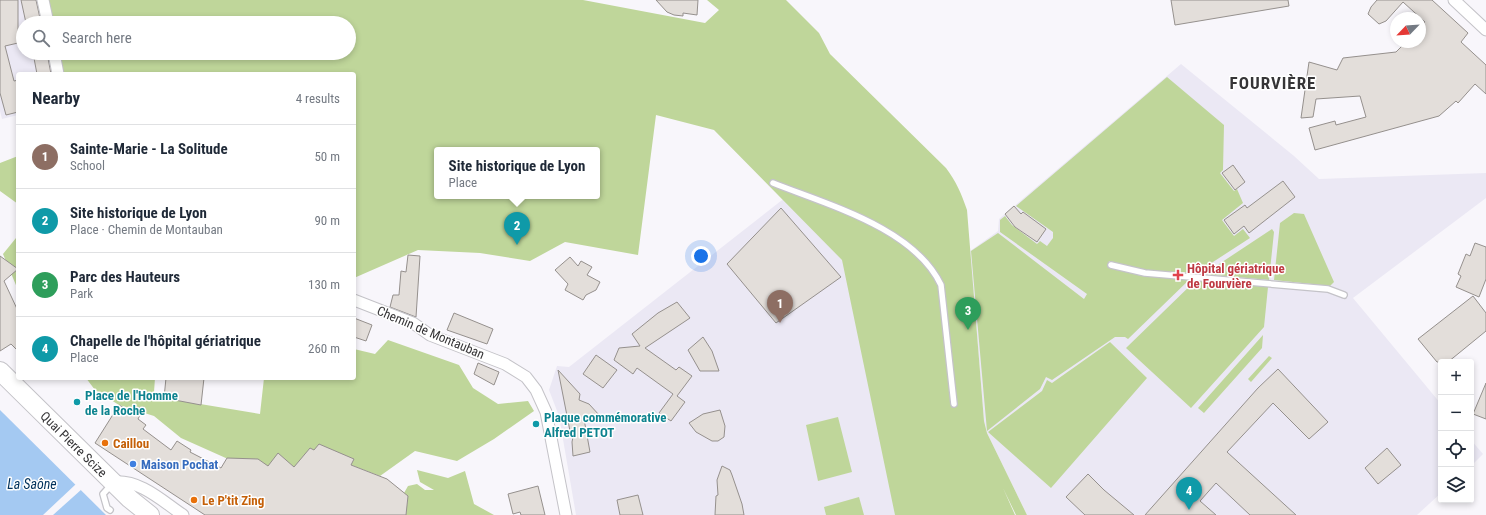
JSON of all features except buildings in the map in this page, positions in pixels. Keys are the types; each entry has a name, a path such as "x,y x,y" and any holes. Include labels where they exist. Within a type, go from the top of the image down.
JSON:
{"main road":[{"name":"Quai Pierre Scize","path":"0,370 114,482 150,515"}],"street":[{"path":"43,0 46,16"},
{"path":"1457,2 1486,30"},
{"path":"55,60 58,72"},
{"name":"Chemin de Montauban","path":"356,301 413,323 430,335 505,364 526,377 538,393 546,412 566,515"},
{"path":"114,482 123,482 141,486 183,515"}],"lane":[{"path":"773,183 879,226 899,238 934,272 941,285 954,404"},
{"path":"1111,265 1145,273 1328,289 1344,295"},
{"path":"110,510 107,508 103,494 114,482"}],"shaded area":[{"path":"0,0 39,0 42,16 16,16 16,60 51,60 54,72 16,72 16,116 2,119 0,111"},
{"name":"Hôpital gériatrique de Fourvière","path":"1181,64 1294,156 1319,179 1486,173 1486,198 1353,298 1438,400 1438,496 1417,515 1027,515 987,433 984,421 970,251 998,231 999,219"},
{"path":"800,186 878,235 982,515 576,515 559,416 549,390 557,366 569,367"},
{"path":"1474,444 1483,454 1474,463"}],"green space":[{"path":"48,0 583,0 705,23 719,10 707,0 786,0 819,33 830,54 946,168 958,188 967,210 984,421 987,433 1027,515 1016,515 1003,488 1015,515 895,515 842,260 714,130 656,115 638,255 565,242 530,261 480,253 418,250 356,277 356,72 63,72 60,60 356,60 356,16 51,16"},
{"path":"1167,77 1224,125 1223,170 1220,173 1234,191 1237,189 1243,203 1222,220 1234,236 1243,229 1250,238 1196,273 1150,271 1109,261 1108,267 1142,276 1190,279 1128,339 1125,337 1115,337 1052,380 1046,377 1040,389 987,431 971,251 998,233 1084,299 1087,294 1000,232 1000,220 1005,216 1012,225 1037,244 1040,241 1047,246 1053,238 1053,232 1016,206"},
{"path":"16,157 16,203 0,191 0,163"},
{"path":"1294,213 1304,214 1334,282 1330,286 1274,280 1280,223"},
{"path":"1272,229 1274,232 1269,280 1204,274"},
{"path":"16,238 16,285 3,254"},
{"path":"1196,280 1268,287 1264,327 1191,408 1126,348"},
{"path":"1263,335 1262,348 1204,413 1198,408"},
{"path":"388,340 459,365 473,388 498,404 528,401 534,411 494,439 457,461 415,451 380,476 314,451 295,468 268,466 228,459 181,438 154,416 119,405 95,390 88,380 155,380 154,392 164,398 260,414 264,380 356,380 356,349 375,354"},
{"path":"1110,342 1147,378 1051,488 988,432 1042,391 1047,380 1052,383"},
{"path":"1269,356 1272,358 1251,382 1248,379"},
{"path":"838,417 852,472 818,481 806,425"},
{"path":"417,470 448,478 465,471 474,504 494,515 399,515 404,493 408,486 417,484 425,490 434,490 420,482"},
{"path":"859,497 864,515 826,515 824,507"}],"water":[{"name":"La Saône","path":"0,410 106,515 0,515"}],"pier":[{"path":"76,484 82,489 53,515 43,515"}],"place":[{"name":"Site historique de Lyon","path":"517,245"},
{"name":"Hôpital gériatrique de Fourvière","path":"1178,275"},
{"name":"Sainte-Marie - La Solitude","path":"780,323"},
{"name":"Parc des Hauteurs","path":"968,330"},
{"name":"Place de l'Homme de la Roche","path":"77,402"},
{"name":"Plaque commémorative Alfred PETOT","path":"536,424"},
{"name":"Caillou","path":"105,443"},
{"name":"Maison Pochat","path":"133,464"},
{"name":"Le P'tit Zing","path":"194,500"},
{"name":"Chapelle de l'hôpital gériatrique","path":"1189,510"}],"district":[{"name":"FOURVIÈRE","path":"1273,83"}]}
